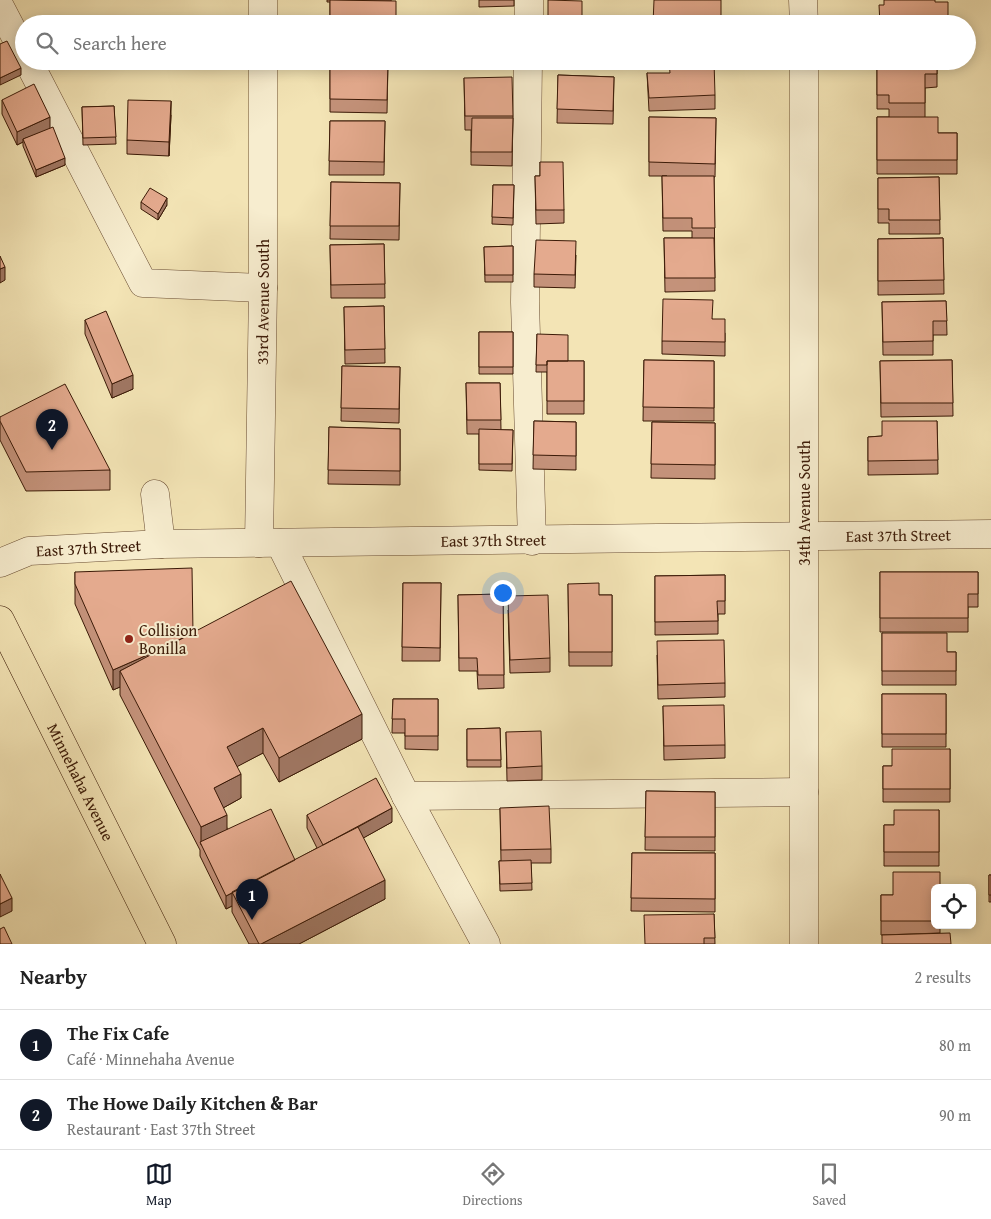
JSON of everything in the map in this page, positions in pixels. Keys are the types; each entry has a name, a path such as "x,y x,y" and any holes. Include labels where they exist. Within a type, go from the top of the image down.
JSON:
{"main road":[{"name":"Minnehaha Avenue","path":"0,620 162,944"}],"street":[{"path":"263,0 263,15"},
{"path":"529,0 529,15"},
{"path":"804,0 804,15"},
{"path":"0,7 15,36"},
{"path":"33,70 142,283 263,288"},
{"name":"33rd Avenue South","path":"263,70 263,288 269,543"},
{"path":"528,70 525,302 532,541"},
{"name":"34th Avenue South","path":"804,70 804,944"},
{"path":"155,494 161,544"},
{"name":"East 37th Street","path":"0,563 29,551 161,544 991,534"},
{"path":"269,543 486,944"},
{"path":"406,796 804,792"}],"building":[{"path":"330,0 396,1 396,15 330,15"},
{"path":"548,0 582,1 582,15 548,15"},
{"path":"654,0 721,0 721,15 653,15"},
{"path":"884,0 935,0 935,2 948,2 948,15 880,15 879,5 884,5"},
{"path":"7,41 15,56 15,70 17,70 0,78 0,44"},
{"path":"330,70 388,70 387,100 330,99"},
{"path":"670,70 714,70 715,95 649,98 647,73 670,73"},
{"path":"877,70 937,70 937,74 925,74 925,103 889,103 889,95 877,95"},
{"path":"558,75 614,77 613,111 557,109"},
{"path":"512,77 513,116 465,116 464,78"},
{"path":"34,84 50,117 17,132 2,100"},
{"path":"128,100 171,101 169,142 127,140"},
{"path":"114,106 116,137 83,138 82,107"},
{"path":"649,117 716,118 715,164 649,162"},
{"path":"877,117 938,117 938,133 957,133 957,160 877,160"},
{"path":"472,118 513,118 512,152 471,152"},
{"path":"330,121 385,121 384,162 329,161"},
{"path":"53,127 65,158 36,170 23,139"},
{"path":"540,162 563,162 564,210 536,210 535,176 540,176"},
{"path":"662,176 714,176 715,228 692,228 692,218 663,218"},
{"path":"939,177 940,220 889,220 889,209 878,209 878,178"},
{"path":"331,182 400,183 399,226 330,226"},
{"path":"493,185 514,185 513,218 492,217"},
{"path":"150,188 167,198 158,214 141,202"},
{"path":"664,238 714,238 715,278 665,278"},
{"path":"943,238 944,280 878,281 878,239"},
{"path":"536,240 576,241 575,275 534,274"},
{"path":"384,244 385,284 331,285 330,245"},
{"path":"513,246 513,275 485,275 484,247"},
{"path":"0,256 5,267 0,269"},
{"path":"663,299 713,300 712,319 725,319 725,342 662,341"},
{"path":"946,301 947,321 933,321 933,341 883,342 882,302"},
{"path":"384,306 385,349 345,350 344,307"},
{"path":"106,311 133,375 112,384 85,320"},
{"path":"479,332 513,332 513,367 479,367"},
{"path":"537,334 568,335 568,361 547,361 547,365 536,365"},
{"path":"644,360 714,361 714,408 643,407"},
{"path":"952,360 953,403 881,403 880,361"},
{"path":"547,361 584,361 584,401 547,401"},
{"path":"342,366 400,367 399,409 341,408"},
{"path":"466,383 500,383 501,420 467,420"},
{"path":"65,384 110,470 26,472 0,421 0,417"},
{"path":"534,421 576,422 576,456 533,455"},
{"path":"882,421 937,421 938,460 868,461 868,437 882,436"},
{"path":"652,422 715,423 715,465 651,464"},
{"path":"329,427 400,429 400,471 328,470"},
{"path":"479,429 513,430 512,464 479,464"},
{"path":"192,568 193,633 113,670 75,584 75,572"},
{"path":"880,572 978,572 978,594 968,594 968,618 880,618"},
{"path":"725,575 725,601 717,601 718,621 655,622 655,576"},
{"path":"291,581 362,714 279,758 263,728 227,747 241,774 214,788 227,815 201,827 120,671"},
{"path":"403,583 441,583 440,648 402,647"},
{"path":"599,583 599,595 612,595 612,652 569,652 568,584"},
{"path":"503,594 504,675 478,675 477,658 459,658 458,595"},
{"path":"548,595 550,658 510,660 508,596"},
{"path":"882,633 947,633 947,652 956,652 956,671 882,671"},
{"path":"724,640 725,683 658,685 657,641"},
{"path":"882,694 946,694 946,734 882,734"},
{"path":"393,699 438,699 438,736 405,736 405,719 392,719"},
{"path":"724,705 725,745 664,746 663,706"},
{"path":"500,728 501,760 467,760 467,729"},
{"path":"541,731 542,766 507,768 506,732"},
{"path":"892,749 950,749 950,789 883,789 883,766 892,766"},
{"path":"376,778 392,808 323,845 307,815"},
{"path":"646,791 715,792 715,837 645,837"},
{"path":"549,806 551,849 501,850 500,808"},
{"path":"271,809 295,860 226,896 200,842"},
{"path":"894,810 939,810 939,852 884,852 884,825 894,825"},
{"path":"358,827 385,880 259,944 232,892"},
{"path":"632,853 715,853 715,899 631,898"},
{"path":"531,860 532,883 500,884 499,861"},
{"path":"893,872 940,872 940,884 931,884 931,921 881,921 881,895 893,895"},
{"path":"0,874 12,898 0,904"},
{"path":"989,875 991,875 991,895 989,895"},
{"path":"714,914 715,938 704,938 704,944 645,944 644,915"},
{"path":"4,927 12,944 0,944 0,929"},
{"path":"950,933 951,944 882,944 882,935"}],"place":[{"name":"The Howe Daily Kitchen & Bar","path":"52,450"},
{"name":"Collision Bonilla","path":"129,639"},
{"name":"The Fix Cafe","path":"252,920"}]}
